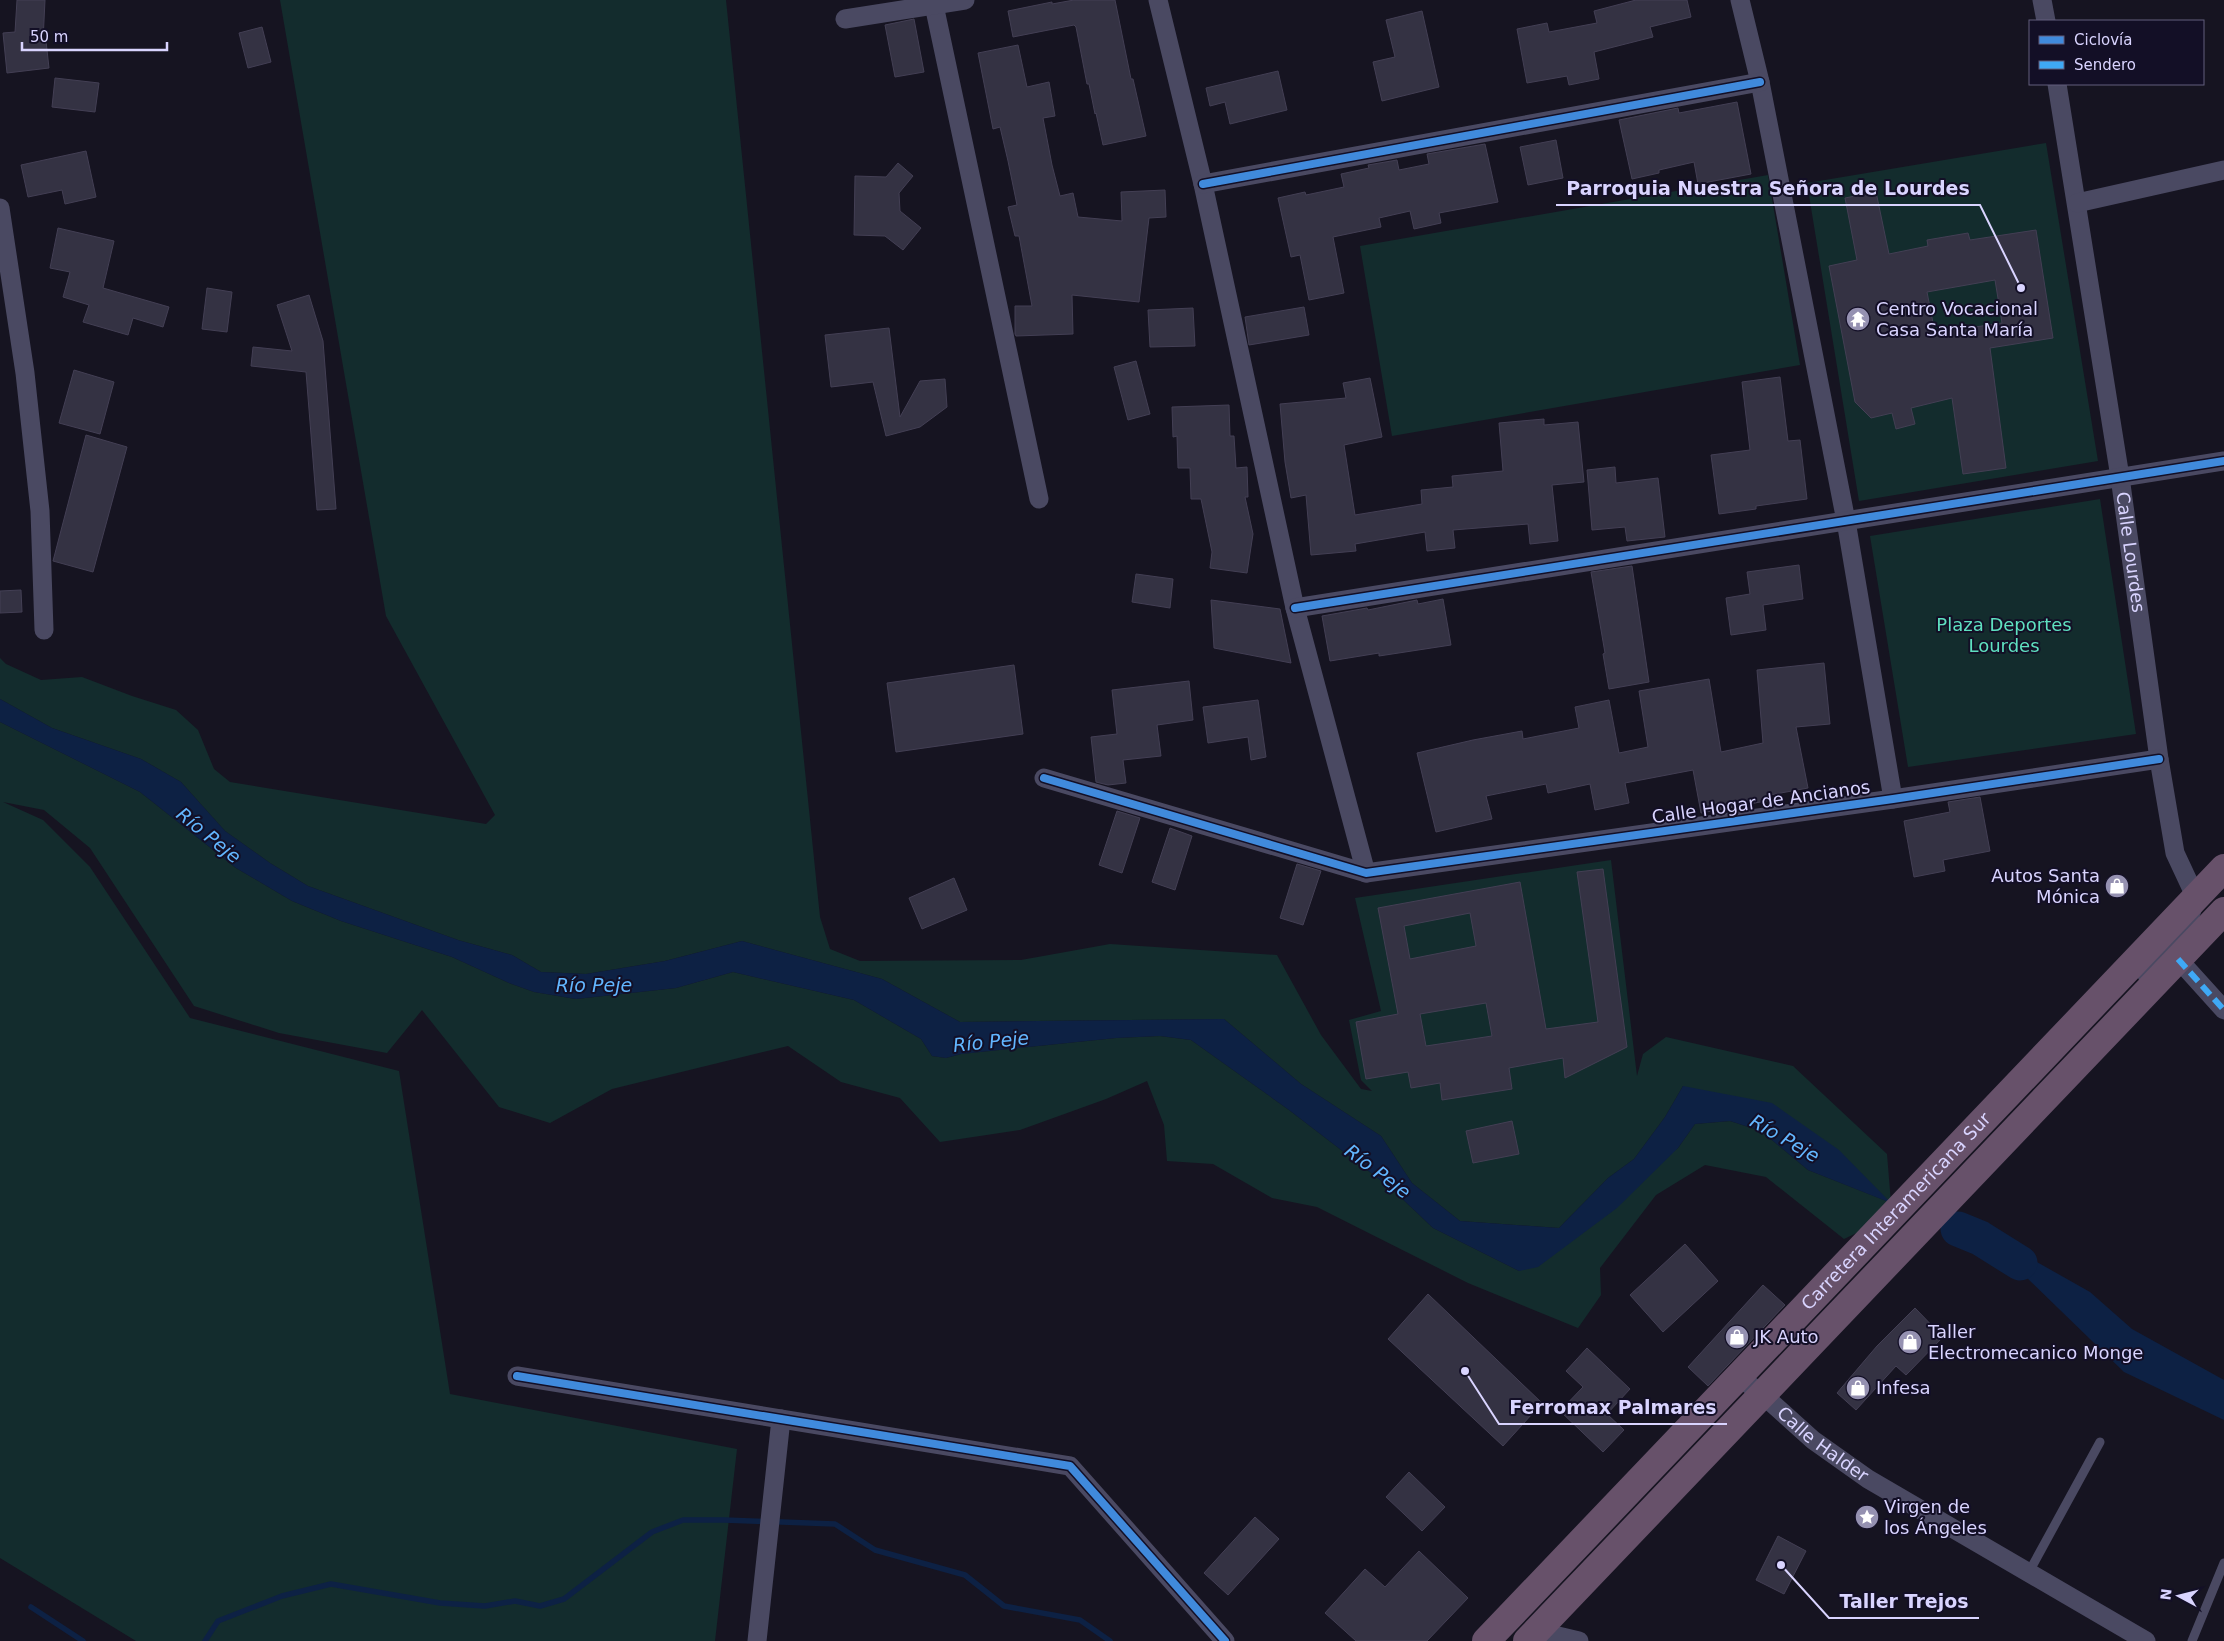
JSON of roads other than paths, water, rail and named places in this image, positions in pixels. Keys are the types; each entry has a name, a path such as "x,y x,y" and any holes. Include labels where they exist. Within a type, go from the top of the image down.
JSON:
{"highway":[{"name":"Carretera Interamericana Sur","path":"1486,1641 2224,868"},
{"name":"Carretera Interamericana Sur","path":"1532,1636 2224,911"}],"street":[{"path":"844,19 965,0"},
{"path":"1158,0 1203,184 1294,608 1366,873"},
{"path":"1740,0 1760,82 1846,521 1893,799"},
{"path":"2042,0 2046,20"},
{"path":"934,5 1039,498"},
{"path":"1203,184 1760,82"},
{"name":"Calle Lourdes","path":"2056,85 2120,477 2159,759 2175,853 2196,898"},
{"path":"2076,203 2224,170"},
{"path":"0,208 25,373 40,511 44,630"},
{"path":"1294,608 2224,461"},
{"name":"Calle Hogar de Ancianos","path":"1366,873 1893,799 2159,759"},
{"path":"1044,778 1366,873"},
{"path":"2138,1002 2148,971 2184,934 2196,898 2210,897 2224,889"},
{"path":"2178,959 2224,1010"},
{"path":"517,1376 1070,1466 1225,1641"},
{"name":"Calle Halder","path":"1738,1376 1764,1395 1812,1440 1868,1479 2146,1641"},
{"path":"757,1641 781,1419"},
{"path":"1532,1636 1579,1641"}],"lane":[{"path":"2029,1572 2100,1442"},
{"path":"2192,1641 2224,1564"}],"water":[{"path":"0,699 52,728 141,759 181,782 225,831 270,863 308,886 458,940 512,955 541,972 586,974 665,961 742,941 882,979 960,1022 1224,1019 1301,1084 1381,1136 1412,1183 1460,1221 1559,1228 1608,1178 1634,1159 1665,1117 1683,1086 1772,1103 1839,1150 1891,1203 1808,1170 1761,1131 1730,1121 1695,1124 1678,1148 1617,1208 1538,1267 1519,1271 1433,1228 1392,1189 1289,1110 1191,1040 1160,1036 1116,1038 961,1054 946,1058 932,1056 921,1039 854,1000 733,972 676,988 576,999 534,992 509,983 452,957 341,921 292,901 236,868 140,792 0,722"},
{"path":"1980,1238 2005,1244 2090,1292 2132,1329 2224,1380 2224,1420 2124,1372 2024,1275 1990,1261"}],"waterway":[{"name":"Río Peje","path":"1958,1229 1980,1238 2020,1263"},
{"path":"205,1641 218,1621 282,1596 331,1584 440,1603 485,1606 515,1601 540,1606 564,1599 652,1532 683,1520 835,1524 875,1550 965,1575 1004,1606 1080,1620 1110,1641"},
{"path":"31,1607 83,1641"}],"place":[{"name":"Parroquia Nuestra Señora de Lourdes","path":"2021,288"},
{"name":"Centro Vocacional Casa Santa María","path":"1858,319"},
{"name":"Autos Santa Mónica","path":"2117,886"},
{"name":"JK Auto","path":"1737,1337"},
{"name":"Taller Electromecanico Monge","path":"1910,1342"},
{"name":"Ferromax Palmares","path":"1465,1371"},
{"name":"Infesa","path":"1858,1388"},
{"name":"Virgen de los Ángeles","path":"1867,1517"},
{"name":"Taller Trejos","path":"1781,1565"}],"park label":[{"name":"Plaza Deportes Lourdes","path":"2004,635"}]}
